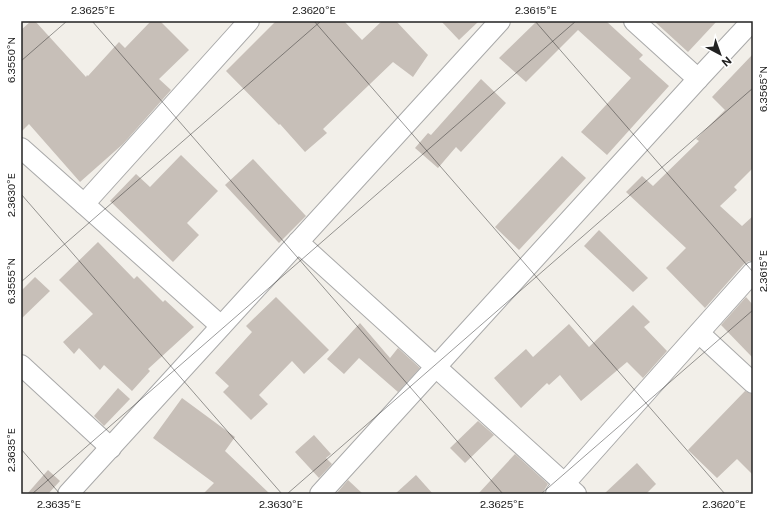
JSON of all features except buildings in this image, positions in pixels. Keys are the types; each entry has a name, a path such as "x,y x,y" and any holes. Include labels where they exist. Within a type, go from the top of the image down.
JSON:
{"street":[{"path":"84,204 249,21"},
{"path":"68,494 500,21"},
{"path":"634,21 698,79"},
{"path":"320,494 752,21"},
{"path":"21,148 221,326"},
{"path":"298,242 436,366 565,491 699,333 753,272"},
{"path":"699,333 753,383"},
{"path":"21,365 111,448"}]}
